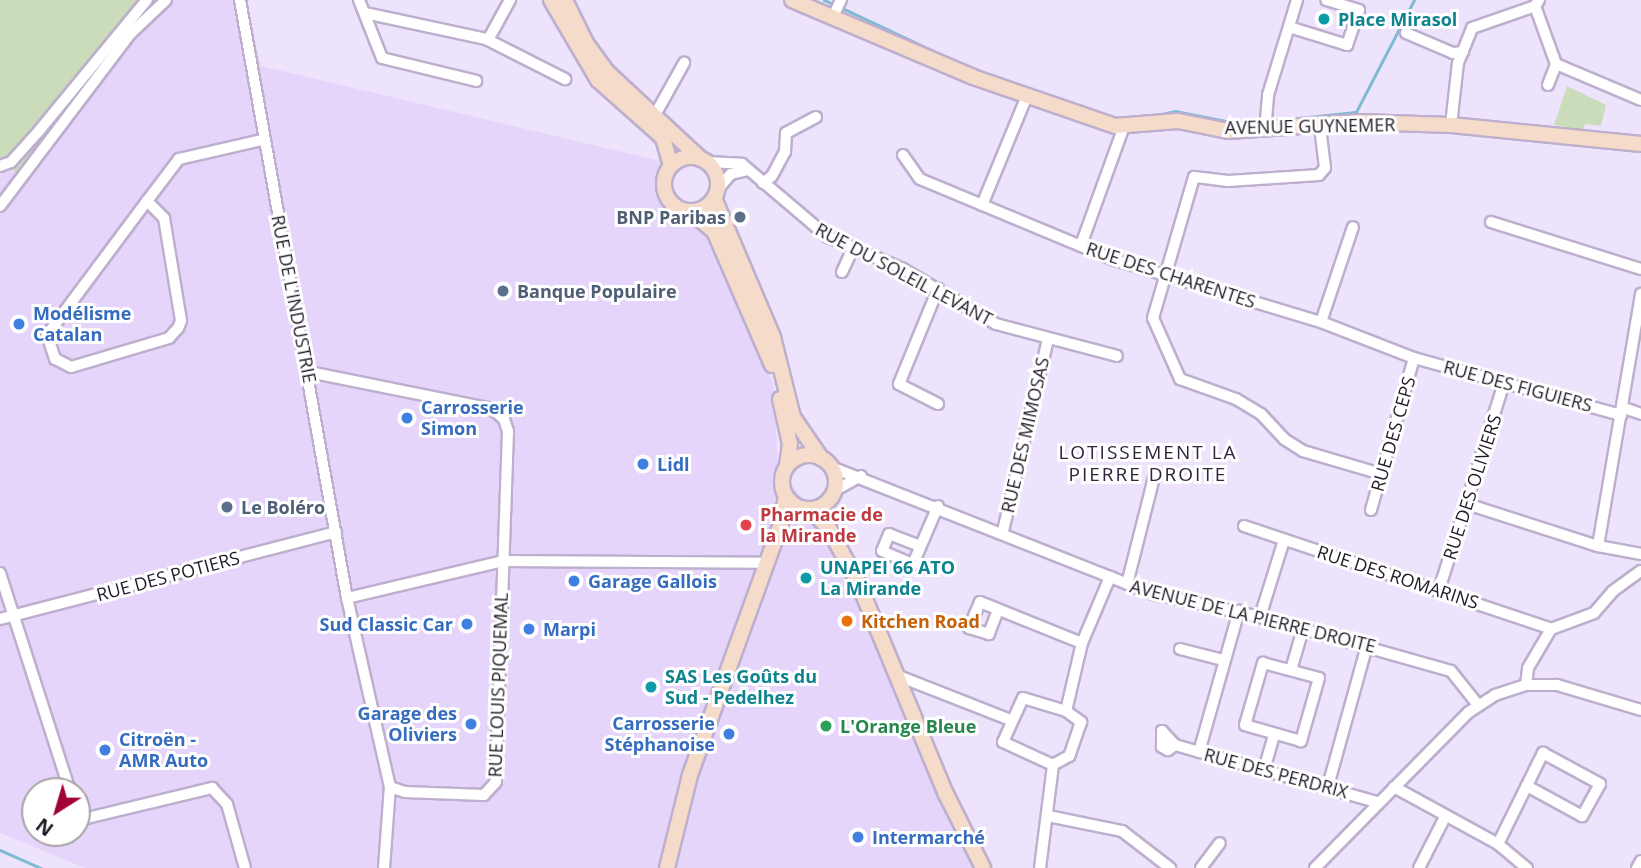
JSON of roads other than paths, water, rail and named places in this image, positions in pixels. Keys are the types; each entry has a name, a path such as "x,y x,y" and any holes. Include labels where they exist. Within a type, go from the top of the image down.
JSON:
{"main road":[{"path":"551,0 592,72 663,138 670,166 663,185 666,197 676,207 691,212 714,231 770,358 790,444 782,482 786,496 781,524 719,684 667,868"},
{"path":"565,0 598,61 704,160 717,177 716,194 773,337 793,417 826,462 832,495 829,529"},
{"name":"AVENUE GUYNEMER","path":"792,0 837,8 1027,96 1124,126 1178,121 1229,131 1266,124 1321,127 1359,122 1451,125 1538,129 1641,145"},
{"path":"670,166 686,157 704,160"},
{"path":"691,212 716,194"},
{"path":"787,466 803,456 826,462"},
{"path":"781,524 832,495"},
{"path":"786,496 829,529 901,677 946,794 983,868"}],"street":[{"path":"0,166 11,162 38,132 147,0"},
{"path":"0,206 131,33 166,0"},
{"name":"RUE DE L'INDUSTRIE","path":"240,0 262,140 309,372 347,598"},
{"path":"359,0 382,58 477,80"},
{"path":"1266,124 1268,95 1297,0"},
{"path":"1289,27 1347,44 1359,10 1326,0"},
{"path":"488,40 506,1"},
{"path":"1451,125 1463,52 1472,29 1537,3 1556,64 1548,85"},
{"path":"365,13 488,40 565,79"},
{"path":"1406,33 1453,53 1463,52"},
{"path":"655,115 684,63"},
{"path":"1556,64 1641,100"},
{"path":"982,205 1027,96"},
{"path":"763,183 772,176 785,152 786,133 816,117"},
{"path":"1080,245 1124,126"},
{"path":"1321,127 1325,168 1320,175 1228,181 1194,177 1153,318 1180,379 1236,399 1261,414 1284,439 1303,451 1381,474"},
{"path":"147,201 164,218 181,321 178,328 169,338 71,367 55,359 47,335 147,201 179,159 262,140"},
{"name":"RUE DES CHARENTES","path":"904,155 920,179 1080,245 1321,322 1415,358"},
{"name":"RUE DU SOLEIL LEVANT","path":"704,160 735,161 828,237 939,289 996,324 1117,356"},
{"path":"716,194 731,174 748,170"},
{"path":"1491,222 1641,269"},
{"path":"1321,322 1353,227"},
{"path":"842,272 853,248"},
{"path":"938,404 899,384 939,289"},
{"path":"1598,546 1608,466 1622,411 1634,313 1641,293"},
{"name":"RUE DES MIMOSAS","path":"1003,531 1048,339"},
{"name":"RUE DES CEPS","path":"1371,510 1415,358"},
{"name":"RUE DES FIGUIERS","path":"1415,358 1504,383 1641,414"},
{"name":"RUE LOUIS PIQUEMAL","path":"309,372 492,409 504,419 508,475 496,782 484,794 405,792 390,787"},
{"name":"RUE DES OLIVIERS","path":"1438,590 1504,383"},
{"name":"AVENUE DE LA PIERRE DROITE","path":"826,462 1003,531 1153,594 1239,611 1451,670 1478,705"},
{"path":"832,495 861,476"},
{"path":"1127,584 1154,477"},
{"path":"1467,504 1598,546 1641,554"},
{"path":"920,546 938,506"},
{"name":"RUE DES ROMARINS","path":"1244,526 1551,629"},
{"name":"RUE DES POTIERS","path":"0,619 336,532"},
{"path":"1260,617 1284,540"},
{"path":"384,868 390,787 347,598 503,561 766,563"},
{"path":"1526,685 1528,668 1551,629 1594,613 1613,591 1641,571"},
{"path":"0,573 66,777"},
{"path":"1066,712 1082,643 1110,578"},
{"path":"998,610 1082,643"},
{"path":"1199,752 1239,611"},
{"path":"1291,670 1303,629"},
{"path":"1328,786 1367,645"},
{"path":"1180,649 1223,660"},
{"path":"1263,663 1291,670 1319,678 1301,741 1245,725 1263,663"},
{"path":"901,677 1012,720"},
{"path":"1315,868 1376,802 1478,705 1526,685 1557,685 1639,710 1641,698"},
{"path":"1023,698 1066,712 1081,722 1069,756 1054,765 1003,742 1023,698"},
{"path":"1264,770 1274,734"},
{"name":"RUE DES PERDRIX","path":"1175,745 1328,786 1376,802"},
{"path":"1498,844 1543,753 1600,784 1582,816 1527,786"},
{"path":"1040,868 1054,765"},
{"path":"1394,787 1498,844 1527,868"},
{"path":"91,817 212,788 227,804 245,868"},
{"path":"1419,868 1446,815"},
{"path":"1048,816 1122,831 1169,868"},
{"path":"1201,868 1220,843"}],"waterway":[{"path":"824,0 836,5"},
{"path":"1269,121 1356,112 1414,0"},
{"path":"842,8 959,63"},
{"path":"965,66 1107,116"},
{"path":"1152,116 1175,111 1237,123 1263,121"},
{"path":"1114,118 1145,117"},
{"path":"0,850 41,868"}],"place":[{"name":"Place Mirasol","path":"1324,19"},
{"name":"BNP Paribas","path":"740,217"},
{"name":"Banque Populaire","path":"503,291"},
{"name":"Modélisme Catalan","path":"19,324"},
{"name":"Carrosserie Simon","path":"407,418"},
{"name":"Lidl","path":"643,464"},
{"name":"Le Boléro","path":"227,507"},
{"name":"Pharmacie de la Mirande","path":"746,525"},
{"name":"UNAPEI 66 ATO La Mirande","path":"806,578"},
{"name":"Garage Gallois","path":"574,581"},
{"name":"Kitchen Road","path":"847,621"},
{"name":"Sud Classic Car","path":"467,624"},
{"name":"Marpi","path":"529,629"},
{"name":"SAS Les Goûts du Sud - Pedelhez","path":"651,687"},
{"name":"Garage des Oliviers","path":"471,724"},
{"name":"L'Orange Bleue","path":"826,726"},
{"name":"Carrosserie Stéphanoise","path":"729,734"},
{"name":"Citroën - AMR Auto","path":"105,750"},
{"name":"Intermarché","path":"858,837"}],"district":[{"name":"LOTISSEMENT LA PIERRE DROITE","path":"1148,464"}]}
